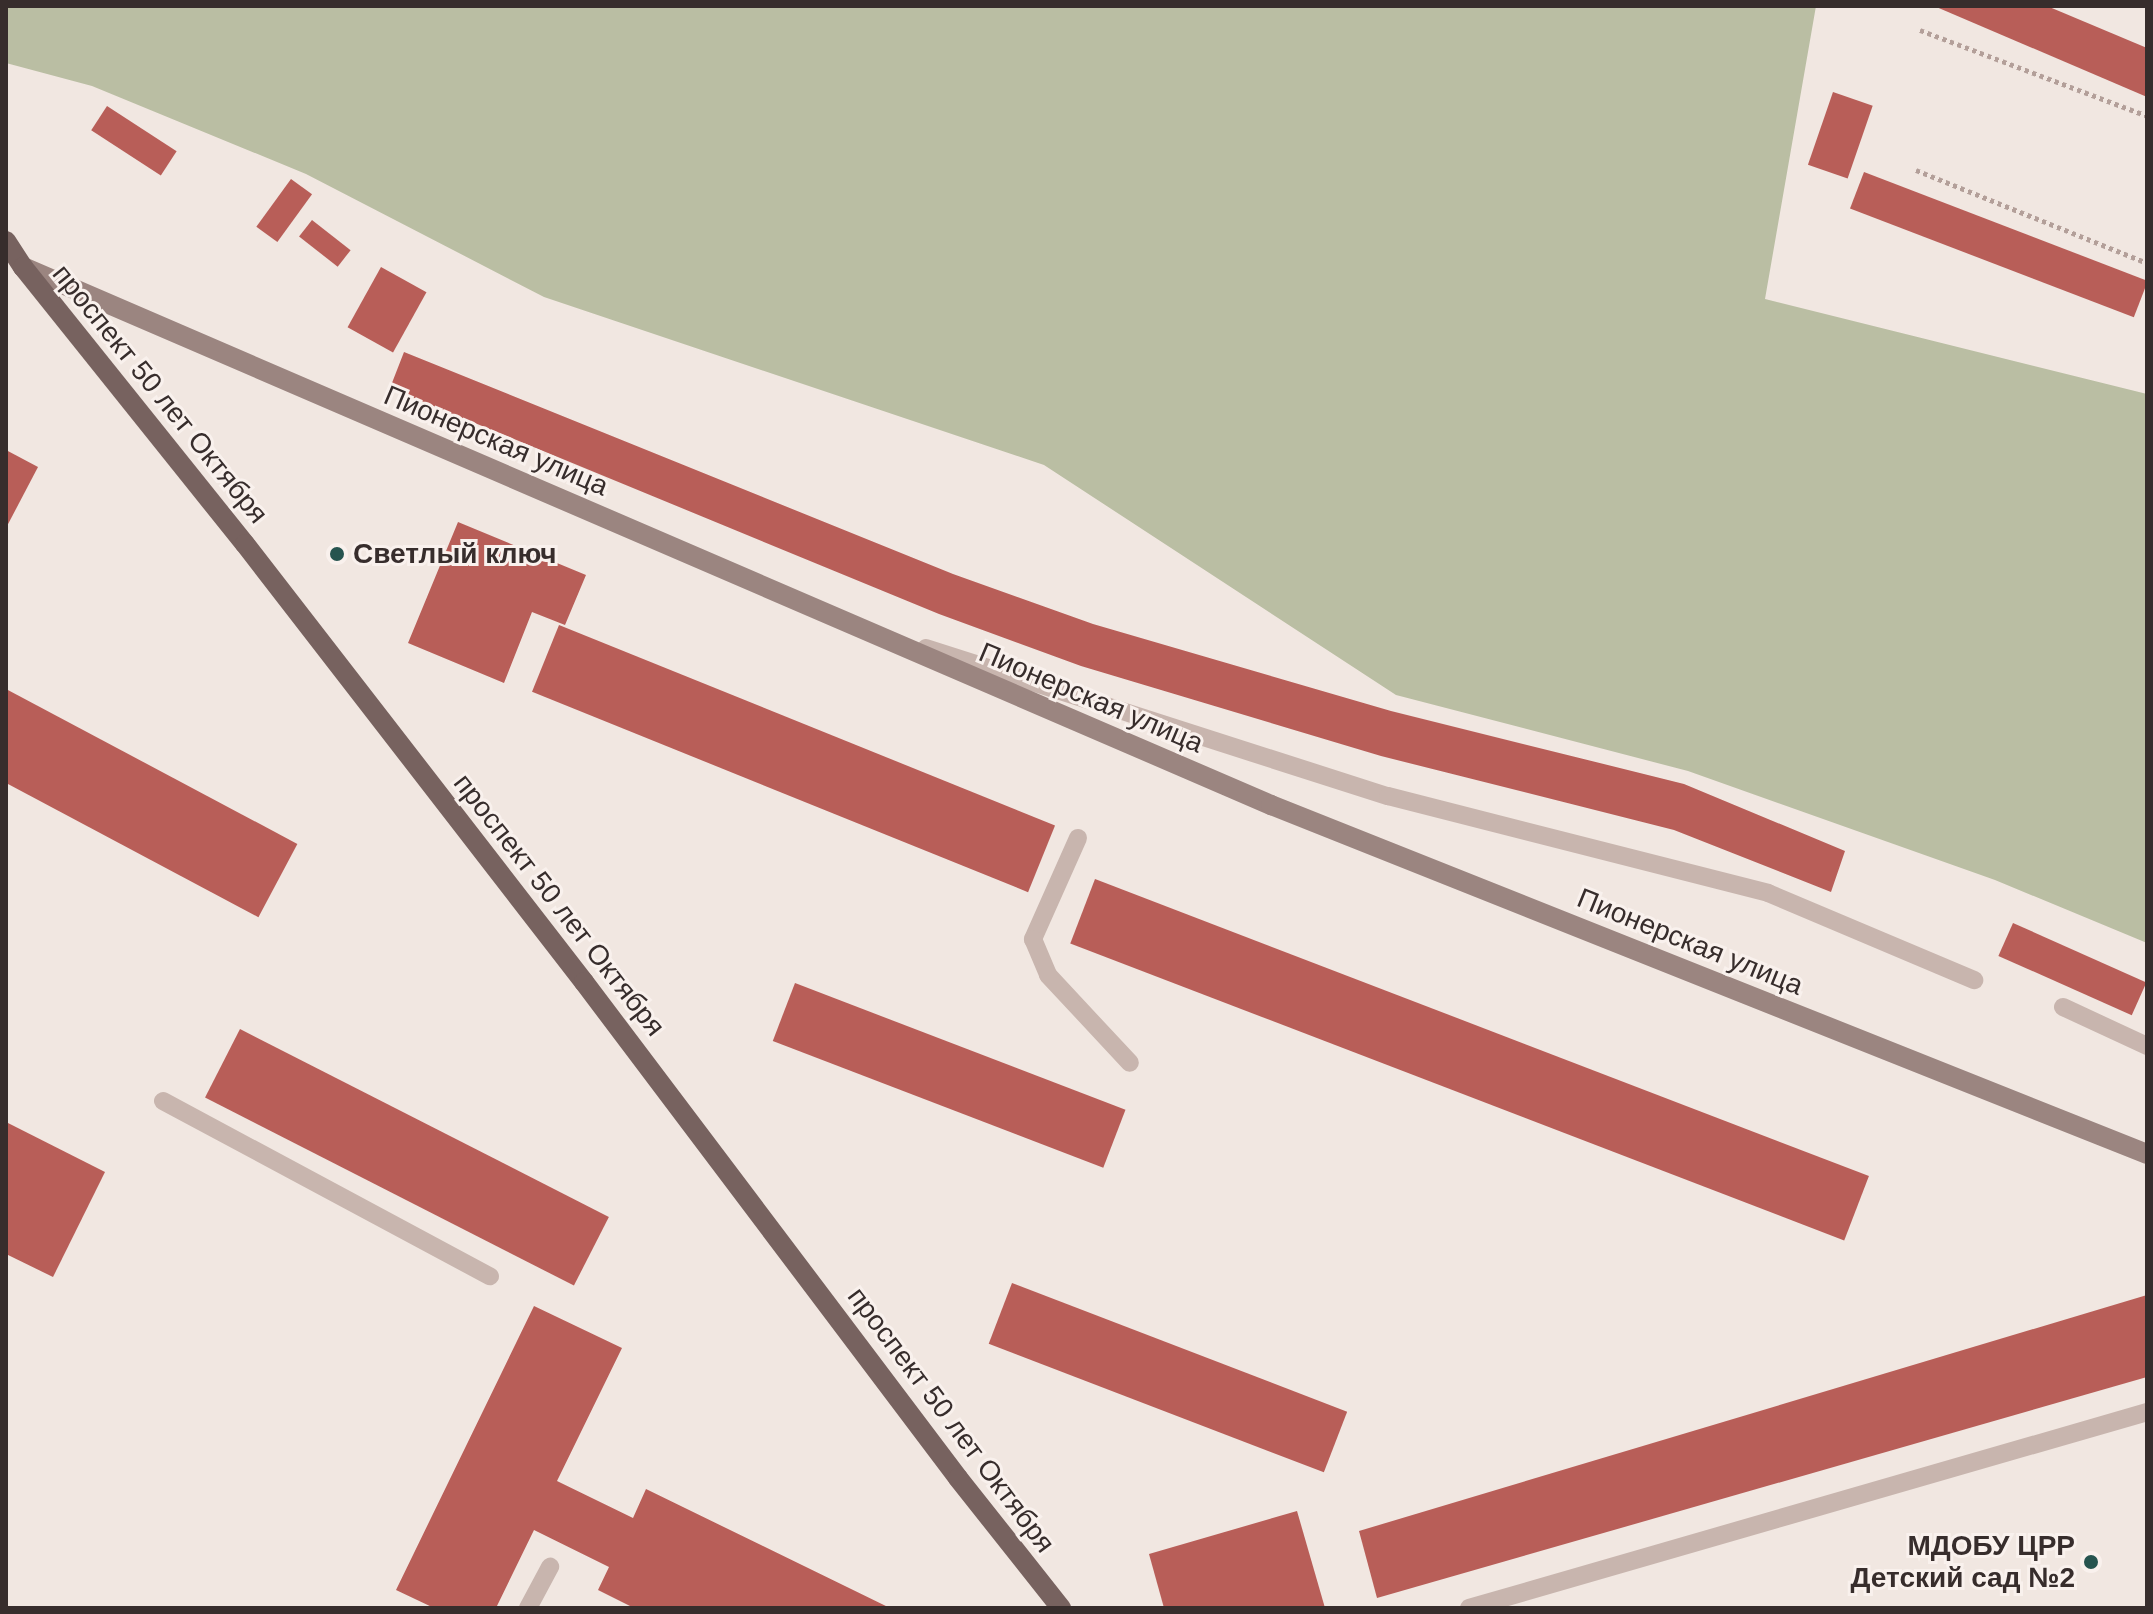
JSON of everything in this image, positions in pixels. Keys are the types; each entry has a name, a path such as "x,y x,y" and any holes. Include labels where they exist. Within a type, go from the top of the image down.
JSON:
{"main road":[{"name":"проспект 50 лет Октября","path":"6,241 23,267 245,544 516,894 1061,1608"},
{"name":"Пионерская улица","path":"23,267 1271,805 2147,1154"}],"lane":[{"path":"844,622 1388,796 1768,893 1974,980"},
{"path":"1078,838 1033,939 1048,975 1130,1063"},
{"path":"2063,1007 2147,1046"},
{"path":"163,1101 490,1276"},
{"path":"1469,1608 2147,1412"},
{"path":"528,1608 550,1567"}],"path":[{"path":"1920,30 2147,116"},
{"path":"1916,170 2147,263"}],"green space":[{"path":"6,6 1816,6 1765,299 2147,394 2147,943 1995,880 1688,771 1396,695 1044,465 544,297 306,174 92,86 6,63"}],"building":[{"path":"1934,6 2047,6 2147,48 2147,97"},
{"path":"1833,92 1873,106 1848,178 1808,165"},
{"path":"107,106 177,151 161,176 91,130"},
{"path":"1864,172 2147,281 2134,317 1850,208"},
{"path":"291,179 312,194 277,242 256,227"},
{"path":"312,220 351,250 338,267 299,237"},
{"path":"381,267 426,292 393,353 348,327"},
{"path":"404,352 953,574 1093,624 1391,711 1684,784 1845,851 1831,892 1674,830 1381,756 1081,666 939,614 390,388"},
{"path":"6,450 38,467 6,528"},
{"path":"458,522 586,575 565,625 532,612 504,683 408,643"},
{"path":"559,625 1055,825 1028,892 532,692"},
{"path":"6,689 297,844 258,917 6,783"},
{"path":"1095,879 1869,1176 1844,1241 1070,943"},
{"path":"2013,923 2146,982 2132,1015 1998,956"},
{"path":"795,983 1125,1110 1103,1168 773,1041"},
{"path":"240,1029 609,1217 574,1286 205,1098"},
{"path":"6,1122 105,1172 53,1277 6,1254"},
{"path":"1012,1283 1347,1412 1324,1472 989,1344"},
{"path":"2147,1295 2147,1377 1377,1598 1359,1531"},
{"path":"534,1306 622,1348 557,1481 633,1518 646,1489 890,1608 634,1608 598,1590 609,1567 534,1530 496,1608 434,1608 396,1590"},
{"path":"1297,1511 1325,1608 1164,1608 1149,1554"}],"place":[{"name":"Светлый ключ","path":"337,554"},
{"name":"МДОБУ ЦРР Детский сад №2","path":"2091,1562"}]}
